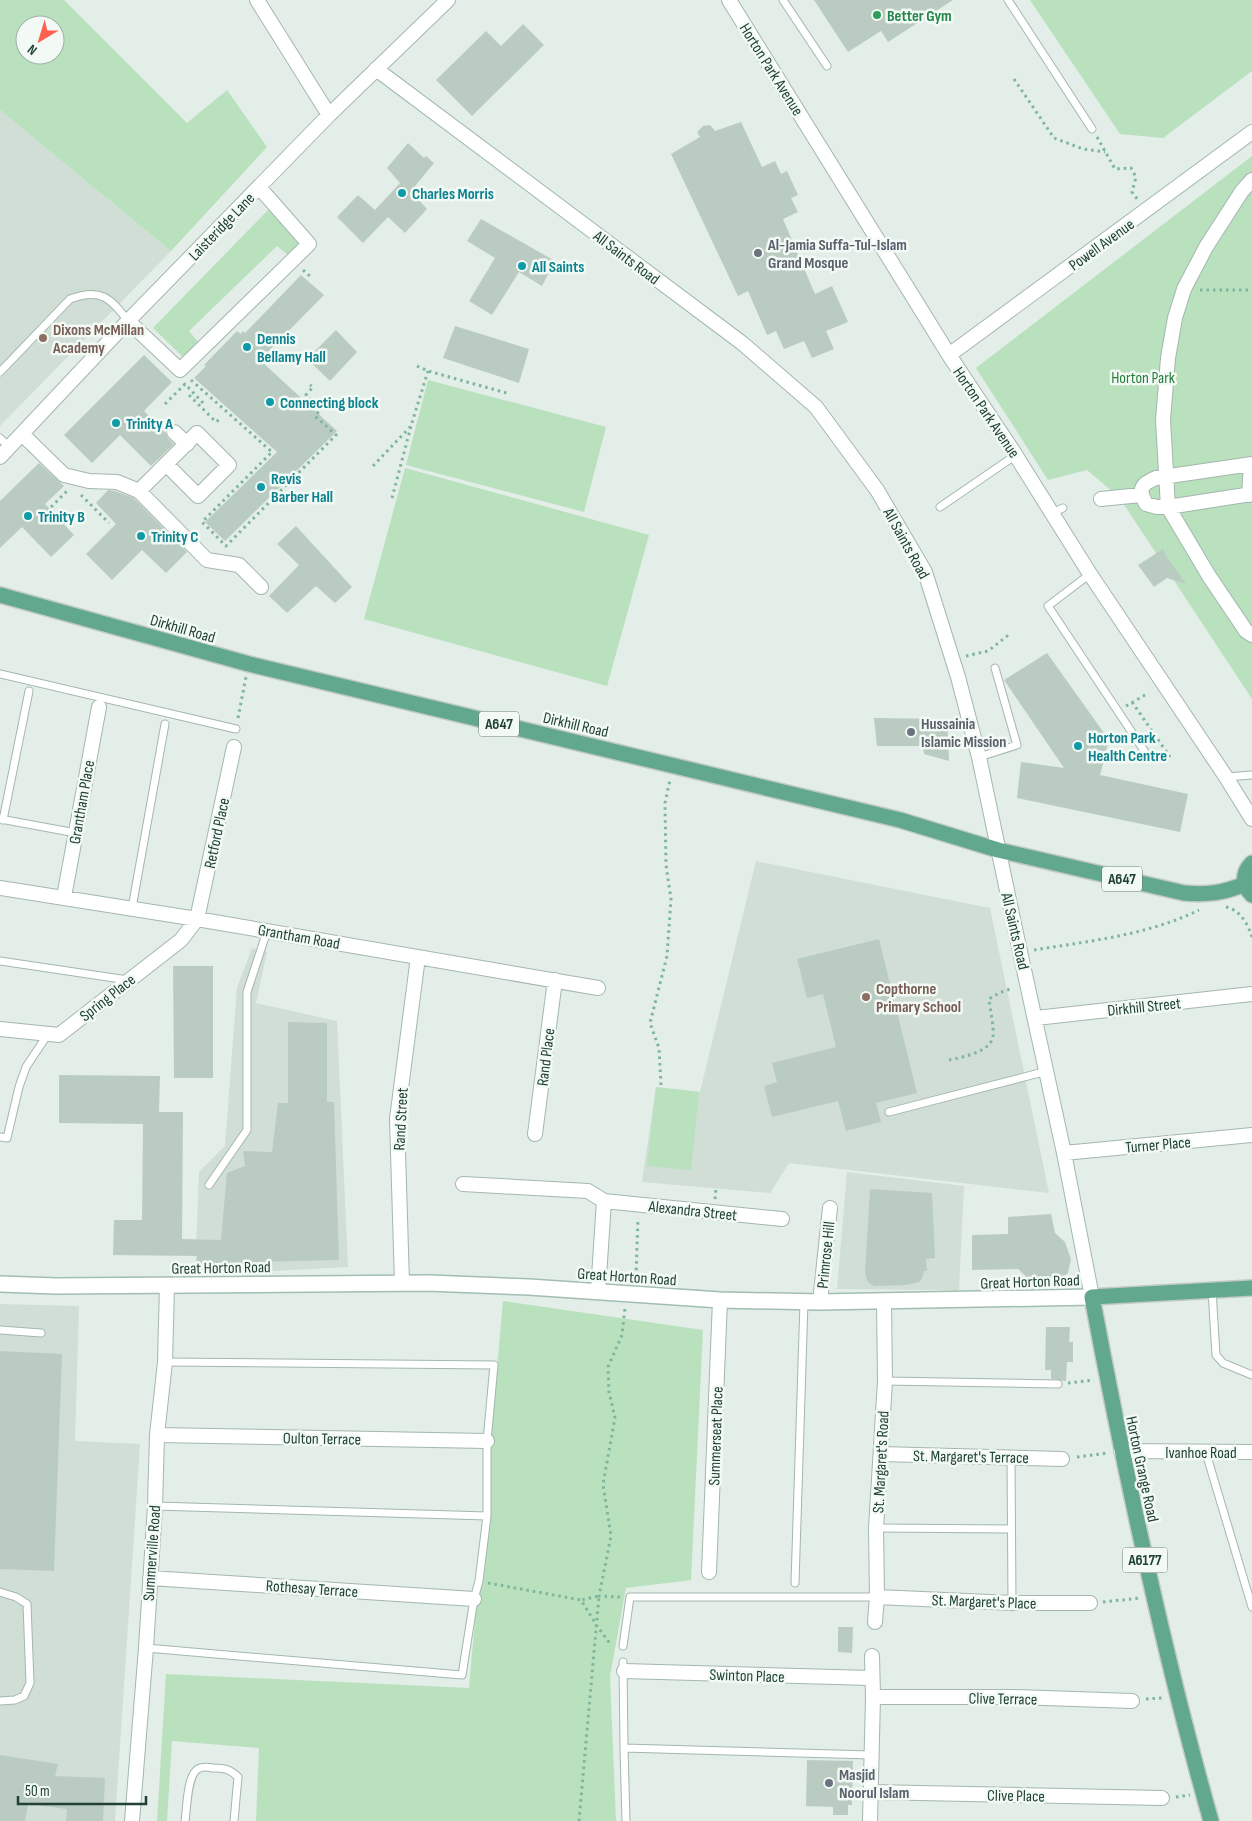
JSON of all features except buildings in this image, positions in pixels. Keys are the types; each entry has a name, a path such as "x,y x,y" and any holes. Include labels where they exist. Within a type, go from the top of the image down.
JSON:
{"main road":[{"name":"Dirkhill Road","path":"0,595 249,664 900,820 998,850"},
{"name":"A647","path":"998,850 1184,893 1206,895 1248,889"},
{"path":"1248,889 1246,870 1252,863"},
{"name":"Great Horton Road","path":"1092,1297 1252,1288"},
{"name":"Horton Grange Road","path":"1092,1297 1121,1451 1152,1597 1211,1821"}],"street":[{"path":"257,0 329,115"},
{"name":"Laisteridge Lane","path":"3,448 22,434 128,321 329,115 448,0"},
{"name":"Horton Park Avenue","path":"729,0 949,355 1016,455 1057,510 1090,574 1252,818"},
{"name":"All Saints Road","path":"376,69 742,343 816,406 877,490 926,572 953,660 979,757 1020,952 1036,1018 1092,1297"},
{"name":"Powell Avenue","path":"949,355 1252,132"},
{"path":"1252,180 1242,191 1206,247 1184,290 1175,318 1163,420 1168,508 1209,576 1246,631 1252,635"},
{"path":"128,321 180,370 309,244 259,187"},
{"path":"174,432 186,444"},
{"path":"139,491 166,464 197,433 229,465 198,496 166,464"},
{"path":"22,434 64,475 89,481 117,482 139,491 207,560 239,565 261,587"},
{"path":"1251,464 1250,494 1168,508 1146,504 1141,495 1142,487 1147,482 1156,478 1251,464"},
{"path":"1101,499 1141,495"},
{"name":"Grantham Place","path":"64,897 99,707"},
{"name":"Retford Place","path":"197,918 234,747"},
{"name":"Grantham Road","path":"0,888 197,918 598,988"},
{"name":"Spring Place","path":"0,1029 59,1035 181,940 197,918"},
{"name":"Rand Street","path":"402,1283 397,1119 418,956"},
{"name":"Rand Place","path":"535,1134 555,980"},
{"name":"Dirkhill Street","path":"1036,1018 1252,994"},
{"name":"Turner Place","path":"1064,1153 1252,1135"},
{"name":"Alexandra Street","path":"463,1184 588,1191 604,1200 782,1219"},
{"path":"598,1292 604,1200"},
{"name":"Primrose Hill","path":"820,1302 830,1208"},
{"name":"Great Horton Road","path":"0,1284 56,1286 402,1283 529,1287 720,1300 804,1302 1092,1297"},
{"name":"Summerville Road","path":"132,1821 146,1648 155,1506 157,1436 165,1362 167,1285"},
{"name":"Summerseat Place","path":"709,1572 720,1300"},
{"name":"St. Margaret's Road","path":"876,1622 876,1528 885,1381 884,1302"},
{"name":"Oulton Terrace","path":"157,1436 487,1441"},
{"name":"Ivanhoe Road","path":"1121,1451 1252,1452"},
{"name":"St. Margaret's Terrace","path":"881,1454 1062,1458"},
{"name":"Rothesay Terrace","path":"150,1578 474,1599"},
{"name":"St. Margaret's Place","path":"877,1597 1012,1603 1090,1603"},
{"path":"870,1821 872,1656"},
{"name":"Swinton Place","path":"624,1666 871,1678"},
{"name":"Clive Terrace","path":"873,1697 1013,1697 1132,1701"},
{"name":"Clive Place","path":"870,1792 1162,1798"}],"lane":[{"path":"783,0 827,66"},
{"path":"1008,0 1092,129"},
{"path":"0,372 70,299 84,294 95,293 107,298 128,321"},
{"path":"940,507 1016,455"},
{"path":"1090,574 1048,606 1149,758"},
{"path":"979,757 1016,745 995,668"},
{"path":"0,674 236,729"},
{"path":"29,691 2,820 76,834"},
{"path":"132,908 165,724"},
{"path":"1226,777 1252,775"},
{"path":"209,1185 247,1130 246,992 267,931"},
{"path":"0,961 129,980"},
{"path":"0,1137 7,1138 19,1086 26,1067 48,1034"},
{"path":"889,1112 1047,1071"},
{"path":"1212,1290 1216,1355 1223,1363 1252,1375"},
{"path":"796,1583 804,1302"},
{"path":"0,1330 41,1333"},
{"path":"146,1648 462,1675 474,1599 479,1581 487,1516 487,1441 494,1365 165,1362"},
{"path":"885,1381 1058,1384"},
{"path":"1206,1453 1252,1607"},
{"path":"1011,1456 1012,1603"},
{"path":"155,1506 487,1516"},
{"path":"876,1528 1010,1529"},
{"path":"0,1592 16,1596 28,1604 30,1683 24,1696 15,1700 0,1701"},
{"path":"624,1646 630,1597 877,1597"},
{"path":"624,1666 626,1821"},
{"path":"624,1748 871,1755"},
{"path":"185,1821 191,1776 197,1769 202,1767 225,1768 232,1771 238,1778 234,1821"}],"path":[{"path":"1014,79 1054,138 1083,149 1105,152"},
{"path":"1092,129 1115,169 1131,168 1136,177 1132,192 1145,211"},
{"path":"1184,290 1252,290"},
{"path":"417,366 428,371 510,394"},
{"path":"180,370 209,396"},
{"path":"392,498 428,371"},
{"path":"165,404 185,384 203,403"},
{"path":"226,546 336,436 315,416 321,409 306,395 312,387 310,385"},
{"path":"190,395 216,422 220,418"},
{"path":"374,466 411,426"},
{"path":"51,507 72,486"},
{"path":"953,660 988,651 1010,632"},
{"path":"236,729 249,664"},
{"path":"1117,711 1145,695"},
{"path":"1132,702 1170,757"},
{"path":"661,1084 659,1048 650,1023 667,956 671,899 666,865 666,803 672,765"},
{"path":"1020,952 1119,936 1176,921 1202,908"},
{"path":"949,1060 968,1056 988,1046 993,1037 989,999 999,993 1028,984"},
{"path":"579,1821 599,1596 611,1536 603,1484 615,1418 609,1392 608,1367 622,1334 629,1276 636,1276 639,1204"},
{"path":"1058,1384 1107,1378"},
{"path":"1062,1458 1121,1451"},
{"path":"479,1581 581,1600 599,1596 630,1597"},
{"path":"1090,1603 1152,1597"},
{"path":"581,1600 596,1626 624,1666"},
{"path":"1132,1701 1178,1696"},
{"path":"1162,1798 1203,1794"}],"shaded area":[{"name":"Dixons McMillan Academy","path":"0,110 171,251 0,426"},
{"name":"Copthorne Primary School","path":"756,861 990,908 1049,1193 789,1163 770,1193 642,1182 656,1087 700,1092"},
{"path":"252,948 267,952 256,1003 337,1021 348,1267 195,1275 199,1172 225,1146 237,988"},
{"path":"847,1172 964,1186 959,1290 837,1289"},
{"path":"0,1304 79,1306 75,1441 140,1444 115,1821 0,1821"}],"green space":[{"path":"0,0 64,0 187,123 227,90 267,147 171,251 0,110"},
{"path":"1030,0 1252,0 1252,71 1163,138 1120,134"},
{"name":"Horton Park","path":"1252,156 1252,699 1119,497 1087,470 1048,480 976,368"},
{"path":"270,208 303,242 289,256 277,246 189,331 199,343 184,358 153,328"},
{"path":"428,380 606,427 584,512 406,465"},
{"path":"405,468 649,535 607,686 364,619"},
{"path":"656,1087 699,1092 691,1170 647,1166"},
{"path":"503,1301 703,1330 691,1580 626,1588 610,1676 616,1821 256,1821 259,1748 172,1741 167,1821 157,1821 166,1674 469,1688"}],"place":[{"name":"Better Gym","path":"877,15"},
{"name":"Charles Morris","path":"402,193"},
{"name":"Al-Jamia Suffa-Tul-Islam Grand Mosque","path":"758,253"},
{"name":"All Saints","path":"522,266"},
{"name":"Dixons McMillan Academy","path":"43,338"},
{"name":"Dennis Bellamy Hall","path":"247,347"},
{"name":"Connecting block","path":"270,402"},
{"name":"Trinity A","path":"116,423"},
{"name":"Revis Barber Hall","path":"261,487"},
{"name":"Trinity B","path":"28,516"},
{"name":"Trinity C","path":"141,536"},
{"name":"Hussainia Islamic Mission","path":"911,732"},
{"name":"Horton Park Health Centre","path":"1078,746"},
{"name":"Copthorne Primary School","path":"866,997"},
{"name":"Masjid Noorul Islam","path":"829,1783"}]}
